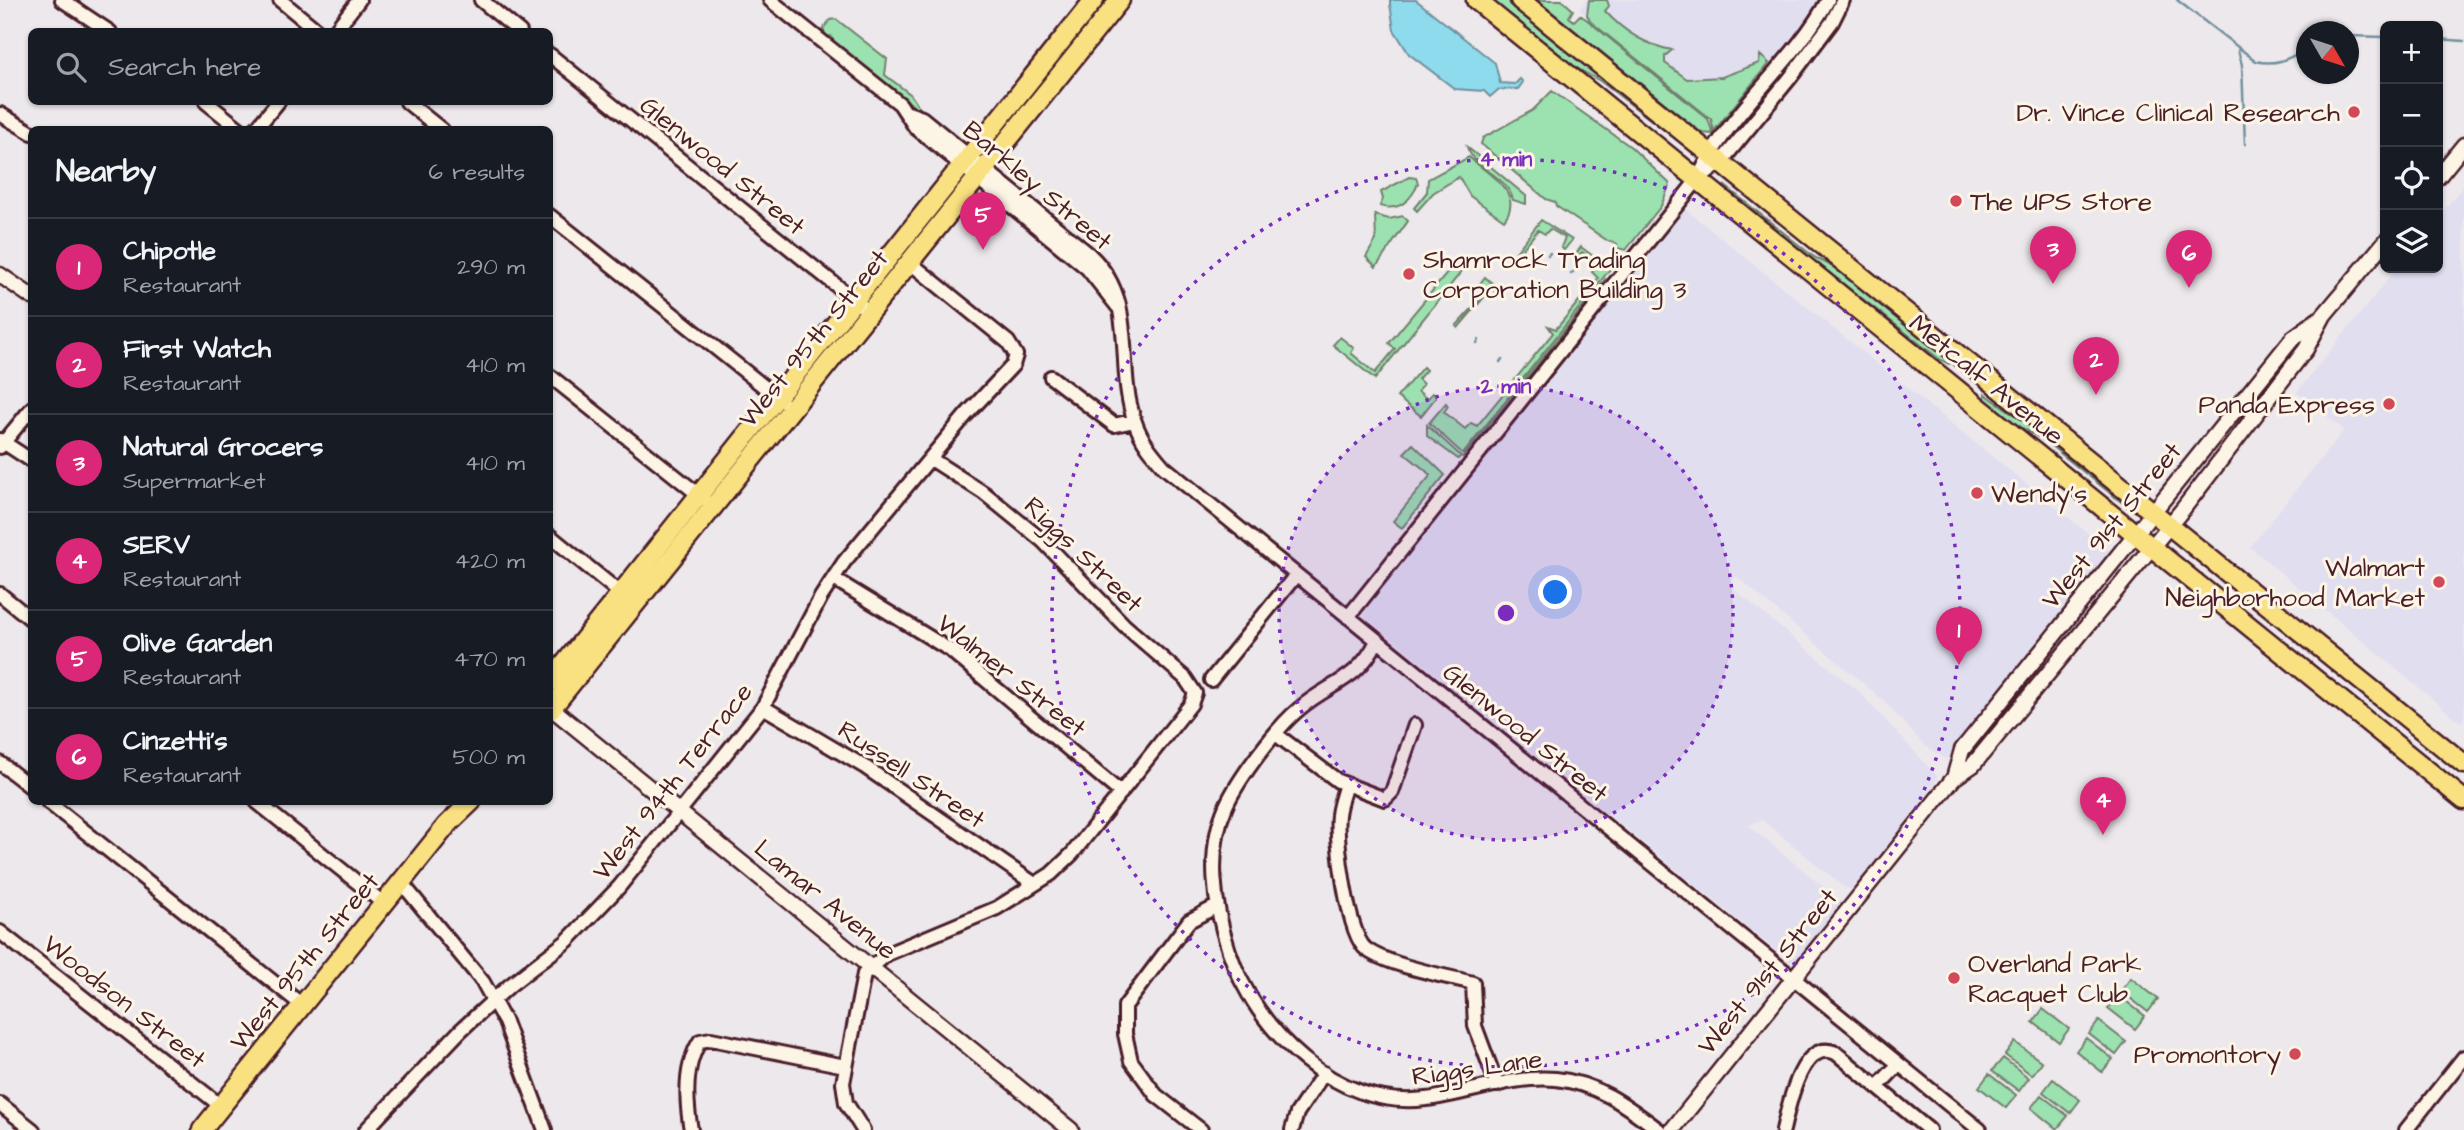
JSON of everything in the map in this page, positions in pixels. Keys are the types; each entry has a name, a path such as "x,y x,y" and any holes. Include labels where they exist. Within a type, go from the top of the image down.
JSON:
{"main road":[{"name":"West 95th Street","path":"862,306 908,261 1094,0"},
{"path":"1102,23 1097,16 1108,0"},
{"name":"West 95th Street","path":"553,704 627,599 973,167 1120,0"},
{"name":"Metcalf Avenue","path":"1476,0 2464,800"},
{"name":"Metcalf Avenue","path":"1520,0 2464,764"},
{"path":"1964,395 1977,370"},
{"name":"West 95th Street","path":"553,679 627,599"},
{"name":"West 95th Street","path":"447,825 455,805"},
{"name":"West 95th Street","path":"202,1130 383,903 447,825 468,805"}],"street":[{"path":"62,0 104,28"},
{"path":"279,0 314,28"},
{"path":"337,28 359,0"},
{"path":"481,0 515,28"},
{"name":"Barkley Street","path":"770,0 908,113 922,118 1087,268 1118,307 1135,421"},
{"path":"1715,158 1807,33 1828,0"},
{"path":"1348,617 1715,158 1817,43 1843,0"},
{"name":"Glenwood Street","path":"553,57 862,306"},
{"path":"210,105 236,126"},
{"path":"258,126 276,105"},
{"path":"411,105 437,126"},
{"path":"0,114 28,132"},
{"path":"2443,171 2464,145"},
{"path":"553,218 784,403"},
{"name":"West 91st Street","path":"1672,1130 1954,778 1979,757 2169,527 2306,349 2324,315 2380,248"},
{"name":"West 94th Terrace","path":"366,1130 410,1081 493,1001 596,915 681,813 763,707 834,579 930,458 1013,365 1016,355 1008,342 908,261"},
{"path":"0,275 28,294"},
{"name":"West 91st Street","path":"1954,778 1962,750 2012,687 2293,338 2324,315"},
{"path":"1051,377 1114,425 1135,421"},
{"path":"553,378 705,501"},
{"path":"28,413 1,443 28,459"},
{"name":"Glenwood Street","path":"1135,421 1143,441 1164,467 1980,1130"},
{"name":"Riggs Street","path":"930,458 984,494 1043,541 1124,625 1185,678 1195,693 1191,704 1121,793"},
{"path":"553,538 627,599"},
{"path":"1211,680 1296,575"},
{"name":"Walmer Street","path":"834,579 950,650 1121,793"},
{"path":"0,594 28,617"},
{"name":"Riggs Lane","path":"1377,641 1368,659 1354,674 1304,705 1277,734 1238,783 1221,817 1215,853 1217,906 1231,958 1255,1004 1293,1049 1324,1073 1360,1092 1401,1100 1425,1100 1530,1079 1576,1082 1618,1100 1659,1130"},
{"path":"2029,698 2020,688 2046,655 2049,641"},
{"path":"1979,757 1977,749 2016,698 2012,687"},
{"name":"Russell Street","path":"763,707 864,767 1033,883"},
{"name":"Lamar Avenue","path":"553,710 1071,1130"},
{"path":"1277,734 1318,768 1346,784 1385,799 1392,792 1415,725"},
{"path":"0,763 28,785"},
{"path":"1346,784 1338,816 1348,912 1355,936 1365,949 1384,958 1473,983 1475,1026 1497,1085"},
{"path":"863,1130 846,1103 843,1083 859,987 864,974 887,954 1010,902 1033,883 1051,874 1072,854 1121,793"},
{"path":"52,805 302,1005"},
{"path":"261,805 383,903"},
{"path":"401,881 483,982 505,1022 545,1130"},
{"path":"1201,1130 1156,1095 1130,1061 1125,1034 1125,1006 1189,921 1217,906"},
{"name":"Woodson Street","path":"0,932 221,1107"},
{"path":"691,1130 688,1085 693,1051 699,1041 711,1039 845,1066"},
{"path":"1783,1130 1796,1080 1820,1052 1836,1053 1929,1130"},
{"path":"2406,1130 2464,1058"},
{"path":"1877,1087 1899,1064"},
{"path":"1292,1130 1297,1113 1324,1073"},
{"path":"0,1104 33,1130"}],"shaded area":[{"path":"1586,0 1822,0 1810,21 1723,128 1580,10"},
{"path":"2464,185 2464,718 2460,722 2250,547 2344,430 2297,392 2393,273 2443,273 2443,211"},
{"path":"1685,209 2111,552 2100,570 1946,759 1924,745 1882,699 1736,576 1732,583 1736,591 1859,692 1937,776 1935,783 1896,838 1854,890 1844,887 1761,819 1749,826 1844,904 1800,959 1790,962 1364,616 1366,608"}],"green space":[{"path":"1486,0 1511,0 1670,129 1690,150 1600,81 1566,62"},
{"path":"1537,0 1562,0 1573,10 1569,17 1574,21 1580,15 1586,19 1708,119 1713,134 1702,133"},
{"path":"1589,0 1607,0 1609,6 1605,11 1619,25 1644,41 1672,50 1665,56 1665,63 1687,79 1722,77 1759,63 1760,55 1769,63 1714,131 1711,119 1591,22 1587,15"},
{"path":"836,19 887,59 885,75 910,94 925,115 834,42 831,36 827,37 823,29 830,20"},
{"path":"1552,91 1631,147 1670,184 1661,206 1626,250 1617,248 1617,244 1608,241 1556,206 1555,202 1546,199 1481,144 1483,138 1533,110"},
{"path":"1467,147 1526,196 1526,204 1513,200 1504,184 1471,155"},
{"path":"1469,157 1507,192 1510,210 1504,220 1470,196 1459,177 1433,193 1417,211 1414,208 1427,192 1428,179"},
{"path":"1409,177 1416,178 1418,183 1408,199 1398,206 1380,206 1383,199 1381,192"},
{"path":"1724,185 1814,257 1849,275 1952,361 1949,364 1939,359 1731,196"},
{"path":"1375,215 1389,219 1403,216 1408,221 1376,267 1366,257 1376,240"},
{"path":"1541,220 1572,240 1564,250 1561,247 1565,238 1550,229 1545,234 1538,230 1515,258 1513,256"},
{"path":"1581,247 1610,269 1463,454 1429,423 1446,403 1448,406 1444,412 1465,429 1471,423 1477,426 1553,333 1548,326 1556,329 1598,278 1592,272 1596,266 1585,254 1582,252 1576,259 1574,257"},
{"path":"1458,260 1466,266 1375,379 1333,345 1340,337 1354,348 1351,353 1375,373 1395,349 1389,343"},
{"path":"1485,277 1500,290 1497,293 1491,289 1458,328 1456,326 1480,300 1473,293"},
{"path":"1606,278 1532,374 1467,452"},
{"path":"1423,367 1426,370 1418,379 1423,384 1418,391 1427,399 1433,393 1436,397 1421,416 1397,397"},
{"path":"1985,394 2074,456 2133,505 2130,509 2045,441 2007,419 1985,402"},
{"path":"1427,425 1461,456 1458,459 1427,436"},
{"path":"1413,444 1445,475 1402,528 1393,521 1431,475 1404,453"},
{"path":"2131,978 2158,999 2148,1012 2121,991"},
{"path":"2118,995 2145,1016 2135,1029 2108,1008"},
{"path":"2043,1009 2069,1029 2059,1042 2033,1022"},
{"path":"2099,1021 2126,1042 2116,1055 2089,1034"},
{"path":"2086,1038 2113,1059 2102,1072 2076,1051"},
{"path":"2015,1042 2042,1062 2032,1075 2005,1055"},
{"path":"2003,1058 2029,1078 2019,1091 1992,1071"},
{"path":"1989,1074 2016,1095 2006,1108 1979,1087"},
{"path":"2053,1079 2080,1100 2070,1113 2043,1092"},
{"path":"2041,1095 2068,1116 2057,1129 2031,1108"}],"water":[{"path":"1390,0 1416,0 1495,63 1500,83 1515,84 1520,79 1523,82 1518,89 1498,90 1490,97 1484,91 1455,89 1409,54 1394,30"}],"waterway":[{"path":"2177,0 2256,61 2270,63 2296,54"},
{"path":"2359,36 2380,37"},
{"path":"2443,39 2464,41"},
{"path":"2238,50 2242,65 2245,144"}],"place":[{"name":"Dr. Vince Clinical Research","path":"2354,112"},
{"name":"The UPS Store","path":"1956,201"},
{"name":"Olive Garden","path":"983,250"},
{"name":"Shamrock Trading Corporation Building 3","path":"1409,274"},
{"name":"Natural Grocers","path":"2053,284"},
{"name":"Cinzetti's","path":"2189,288"},
{"name":"First Watch","path":"2096,395"},
{"name":"Panda Express","path":"2389,404"},
{"name":"Wendy's","path":"1977,493"},
{"name":"Walmart Neighborhood Market","path":"2439,582"},
{"name":"Chipotle","path":"1959,665"},
{"name":"SERV","path":"2103,835"},
{"name":"Overland Park Racquet Club","path":"1954,978"},
{"name":"Promontory","path":"2295,1054"}]}
